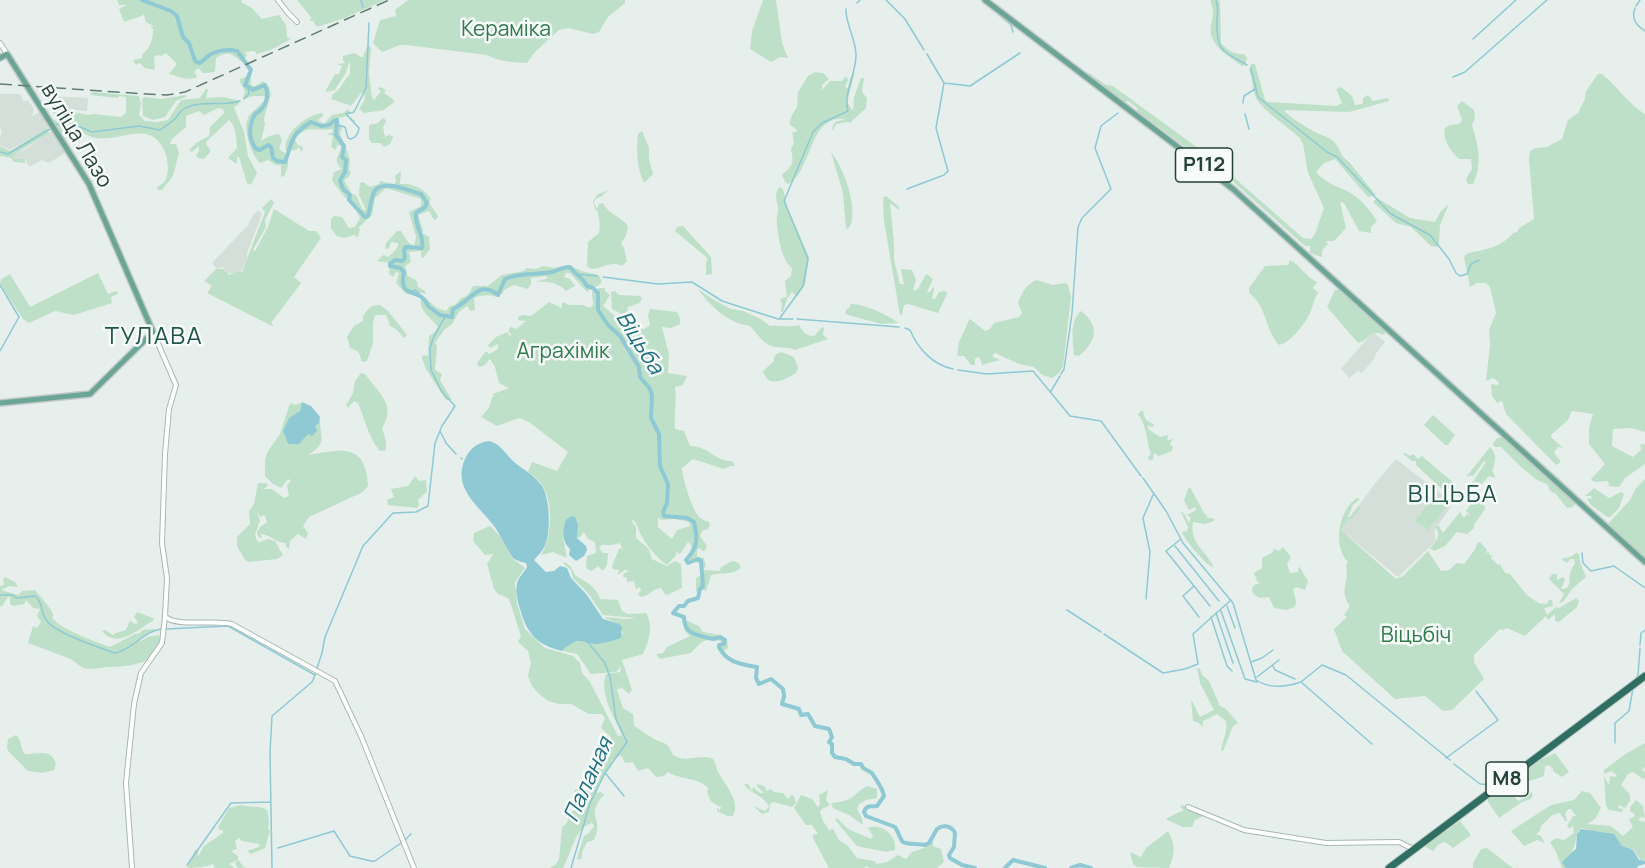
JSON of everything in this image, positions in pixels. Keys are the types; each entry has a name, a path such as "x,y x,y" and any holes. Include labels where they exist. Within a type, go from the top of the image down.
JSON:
{"highway":[{"name":"М8","path":"1389,868 1645,676"}],"main road":[{"name":"Р112","path":"985,0 1227,183 1645,562"},
{"path":"0,58 7,54"},
{"name":"вуліца Лазо","path":"7,54 85,178 153,332"},
{"path":"0,403 79,397 93,393 153,332"}],"street":[{"path":"279,0 297,22"},
{"name":"вуліца Лазо","path":"0,43 7,54"},
{"path":"132,868 126,783 134,704 141,673 162,643 167,578 162,543 165,454 169,409 176,385 153,332"},
{"path":"165,616 176,622 232,624 335,681 361,736 414,868"},
{"path":"1188,807 1244,830 1326,843 1399,842 1414,849"}],"shaded area":[{"path":"0,94 20,94 24,102 28,100 34,109 32,116 40,112 49,126 10,150 0,145 2,134"},
{"path":"48,97 88,98 87,111 54,108"},
{"path":"53,130 66,150 65,153 49,163 42,160 29,167 25,159 15,161 13,155"},
{"path":"258,210 262,214 241,272 229,273 222,267 217,269 212,263 248,225"},
{"path":"1373,332 1385,342 1362,373 1358,371 1349,378 1341,369"},
{"path":"1396,459 1452,505 1434,531 1436,541 1398,577 1341,530"}],"green space":[{"path":"117,0 242,0 241,2 252,8 262,19 279,15 286,25 287,37 291,39 271,50 256,54 255,51 245,52 247,55 243,61 228,54 222,55 216,58 215,72 203,73 198,68 194,72 196,78 186,79 169,74 177,64 166,53 154,57 155,70 145,68 140,63 136,65 133,60 142,58 152,40 153,29 150,27 154,26 146,22 144,15 124,22 119,9 127,5 119,5"},
{"path":"297,0 385,0 345,18 317,27 313,21 310,21 311,17"},
{"name":"Кераміка","path":"408,0 625,0 625,3 608,17 599,32 593,34 568,28 559,30 535,52 527,63 501,60 487,55 406,45 382,52 373,43 380,20 396,16 395,10"},
{"path":"763,0 776,0 782,43 788,58 780,57 771,62 750,49 752,31"},
{"path":"1210,0 1220,2 1221,43 1237,54 1244,54 1247,58 1245,65 1242,66 1224,52 1212,39 1213,11"},
{"path":"368,44 371,48 369,73 372,98 374,100 381,91 378,89 381,87 386,90 384,93 394,102 384,110 364,113 359,109 365,99 364,92 351,106 331,99 350,74 348,62 346,72 335,90 325,92 335,74 339,74 342,66 337,64 345,63 343,56 354,53 363,57"},
{"path":"1251,64 1255,64 1265,100 1268,102 1336,106 1342,103 1336,89 1341,87 1352,96 1355,105 1363,104 1363,98 1368,95 1373,101 1388,98 1389,101 1349,112 1284,110 1302,125 1332,140 1376,195 1368,197 1335,159 1324,163 1316,172 1327,182 1349,192 1365,205 1377,221 1371,227 1371,233 1359,231 1344,203 1340,202 1346,228 1334,241 1326,241 1328,244 1322,250 1322,257 1310,253 1310,246 1305,246 1220,170 1219,168 1222,167 1303,238 1311,239 1315,234 1324,208 1308,173 1303,144 1300,138 1259,103 1249,70"},
{"path":"815,72 823,73 829,79 822,85 822,90 830,81 842,81 846,76 848,80 845,87 848,88 850,78 855,72 847,102 853,111 854,97 861,78 864,78 862,92 867,98 866,108 850,123 836,124 833,131 835,122 845,119 833,120 824,126 817,134 802,168 788,184 782,175 792,164 791,149 794,143 792,132 797,130 789,124 797,107 798,92 808,76"},
{"path":"1089,73 1106,85 1113,86 1206,154 1211,165 1209,166 1202,160 1202,157 1137,111 1137,108 1128,101 1125,102 1087,74"},
{"path":"1598,74 1602,74 1645,114 1645,432 1631,428 1613,429 1612,446 1633,457 1641,450 1640,444 1645,445 1645,464 1625,478 1619,487 1609,486 1608,481 1594,482 1591,479 1605,464 1589,444 1589,428 1593,414 1572,411 1568,420 1551,435 1563,448 1558,447 1554,453 1561,462 1556,465 1506,414 1502,401 1497,403 1492,396 1491,384 1498,385 1499,382 1493,378 1486,381 1490,344 1489,330 1496,313 1490,287 1486,283 1477,283 1470,287 1464,257 1468,253 1498,245 1534,219 1530,151 1547,147 1562,139 1568,120 1578,113 1586,91"},
{"path":"251,75 251,85 255,86 263,81 269,87 271,94 264,118 261,141 279,134 282,140 279,149 287,155 288,160 287,170 283,177 281,176 281,165 268,160 260,163 250,147 246,124 251,113 265,99 264,96 253,96 243,99 245,91 240,79"},
{"path":"208,89 206,98 224,97 239,101 239,104 234,107 244,132 248,156 257,173 251,185 247,183 239,157 237,157 237,163 228,158 237,148 235,129 229,120 207,141 206,144 211,151 204,159 196,155 199,146 192,152 189,150 209,136 210,127 224,113 223,109 218,108 204,115 199,111 186,116 186,127 172,139 170,144 176,144 179,153 173,176 162,190 157,188 166,179 167,159 159,142 152,136 135,134 96,138 79,131 70,135 66,132 61,135 50,118 57,121 53,108 88,115 121,117 126,113 126,97 90,95 92,92 139,96 141,104 139,115 145,121 168,120 181,100 200,98"},
{"path":"186,95 176,101 165,117 153,120 143,116 142,99 144,97 161,99"},
{"path":"1462,101 1474,110 1475,118 1472,125 1478,147 1479,162 1473,184 1468,184 1466,179 1472,169 1471,159 1459,159 1450,149 1444,132 1445,128 1459,124 1462,120 1457,106"},
{"path":"348,109 350,112 348,115 355,121 355,125 347,116 339,118 340,125 343,125 340,133 350,159 349,170 351,172 344,180 352,194 356,195 363,210 366,210 359,195 360,183 363,182 370,187 379,184 380,181 394,184 395,176 401,171 400,184 418,187 431,199 429,203 438,216 437,219 434,220 429,211 418,215 422,233 429,237 430,249 423,258 421,251 409,252 411,262 405,266 408,276 417,281 418,287 426,294 417,292 414,295 406,294 396,283 399,273 396,272 393,277 389,274 390,263 377,261 383,255 388,257 396,249 398,243 391,242 389,248 385,249 386,243 397,231 401,231 408,242 414,246 416,237 409,212 421,206 421,199 386,188 375,198 372,215 358,228 360,229 358,237 354,235 345,238 337,236 331,229 331,219 334,216 342,217 349,228 355,227 360,218 332,180 334,172 342,169 337,162 341,146 337,145 336,150 331,147 333,136 327,134 333,132 332,129 304,131 294,138 298,145 303,147 302,153 299,147 296,150 286,151 288,138 303,121 323,113 318,120 324,124 332,115 343,113"},
{"path":"382,119 386,121 383,127 385,137 390,134 390,137 392,135 393,137 390,144 384,147 380,143 372,143 369,139 369,125 378,123"},
{"path":"47,127 49,133 13,156 15,159 25,159 25,163 14,162 11,158 0,156 0,146 10,151"},
{"path":"642,131 649,148 653,174 644,183 637,153 638,134"},
{"path":"831,152 849,188 853,210 852,220 849,228 846,229 843,193"},
{"path":"779,187 783,189 787,206 809,257 805,285 797,297 792,292 783,312 781,312 780,299 787,297 785,281 791,276 792,268 783,254 778,235 776,196"},
{"path":"608,190 595,199 594,203 597,209 599,204 603,203 628,226 626,236 621,243 627,261 622,266 610,264 591,269 587,266 588,242 599,233 600,227 593,201 597,195"},
{"path":"886,196 899,207 899,210 890,203 894,260 900,284 904,284 901,269 912,270 916,280 914,291 918,289 926,274 928,275 933,279 927,292 930,292 933,287 932,299 935,299 939,292 946,291 947,294 938,313 908,304 904,305 902,315 900,315 884,221 883,198"},
{"path":"1377,198 1410,218 1435,222 1441,211 1449,204 1440,225 1437,247 1431,246 1411,227 1396,223 1373,202"},
{"path":"271,199 274,203 265,220 266,227 253,250 255,251 268,227 274,209 309,231 316,231 321,238 294,277 301,283 271,323 272,326 207,293 212,286 204,281 216,269 224,269 229,275 242,272 265,212 262,208"},
{"path":"683,226 711,257 712,274 706,275 708,260 706,257 675,231 677,227"},
{"path":"1290,260 1317,282 1313,288 1318,293 1304,324 1292,338 1279,345 1274,339 1259,304 1249,293 1249,288 1265,266 1288,265"},
{"path":"569,265 581,271 599,275 602,282 598,286 590,287 587,292 570,273 566,273 564,277 570,279 575,286 566,291 552,283 535,282 548,278 545,276 531,278 528,289 514,285 496,297 488,295 476,297 474,298 475,310 471,311 467,306 459,312 452,324 444,330 435,343 437,346 435,370 442,374 440,380 452,400 446,400 426,369 422,358 423,355 428,356 429,336 438,327 425,313 421,305 422,296 437,308 446,311 467,295 473,286 488,286 502,275 524,271 526,268 536,269 543,266 553,268"},
{"path":"98,273 108,294 117,291 118,294 111,297 112,303 74,315 55,311 29,323 23,319 0,284 1,279 10,274 30,307"},
{"path":"1036,280 1053,285 1065,283 1068,285 1071,297 1063,366 1059,373 1052,378 1042,375 1034,367 1019,364 995,353 993,357 1000,360 982,365 980,358 977,357 975,365 971,365 964,356 957,356 959,342 970,319 985,331 990,329 994,323 1019,317 1022,313 1018,303 1021,295"},
{"name":"Аграхімік","path":"605,288 610,295 603,306 625,329 632,327 635,330 644,329 650,325 648,315 650,309 677,312 680,324 671,328 662,327 669,354 668,373 687,376 683,385 675,387 675,429 684,431 690,446 701,448 720,459 732,461 735,466 724,469 693,459 682,468 694,509 700,518 709,522 710,525 708,529 702,531 700,536 707,546 705,551 700,548 697,550 697,557 704,558 706,567 703,568 700,563 690,561 688,558 692,546 688,542 681,553 678,554 676,550 676,555 667,565 649,548 632,519 636,526 636,538 649,549 652,559 667,566 675,561 681,564 682,588 667,595 661,588 641,597 638,594 640,587 636,589 634,581 627,582 627,578 623,577 624,573 628,572 627,570 618,575 619,570 613,569 612,566 619,549 622,548 620,543 602,545 599,548 603,553 608,553 607,565 603,571 598,566 592,571 587,569 587,556 596,553 595,542 588,539 584,532 579,538 578,528 563,537 567,558 553,552 541,555 549,530 550,510 546,492 541,483 528,472 532,462 557,471 568,452 529,422 519,418 497,426 481,417 489,408 493,394 509,388 499,383 495,367 490,359 481,367 477,363 486,351 489,354 498,349 498,344 490,348 488,345 496,337 507,332 510,336 511,327 516,329 526,321 518,320 518,317 531,316 549,302 562,308 562,302 590,308 593,305 592,292","holes":["658,518 661,520 675,519 689,522 690,526 677,530 672,539 658,527"]},
{"path":"698,289 731,309 743,311 770,326 799,325 805,333 814,336 822,327 824,328 823,335 828,339 795,350 770,346 750,326 727,318"},
{"path":"1335,290 1340,290 1386,332 1383,335 1372,334 1358,343 1327,307"},
{"path":"615,291 619,295 642,298 640,303 628,307 626,316 612,309 611,292"},
{"path":"851,304 876,310 898,323 881,324 848,315 845,313"},
{"path":"380,305 388,311 407,335 404,338 390,326 386,315 375,315 373,343 367,361 362,362 359,352 350,348 347,337 354,326 363,321 368,309"},
{"path":"1081,311 1092,323 1094,334 1089,345 1079,356 1074,355 1073,331 1077,315"},
{"path":"781,352 794,357 798,368 796,373 782,380 769,380 763,371 773,362 775,355"},
{"path":"361,373 365,374 387,406 388,412 382,428 386,450 380,451 376,446 358,403 354,401 348,408 346,405 353,393 355,381"},
{"path":"302,402 300,411 294,415 283,431 288,444 300,442 315,424 319,423 320,419 321,443 308,455 341,451 357,455 366,472 368,486 363,492 309,517 303,526 308,533 306,539 298,534 290,541 289,549 286,543 268,536 261,534 262,538 258,537 257,532 260,527 267,522 265,516 261,517 257,512 260,520 255,535 257,541 268,539 275,541 283,555 277,559 249,562 245,560 237,546 237,537 250,524 249,511 254,504 258,483 266,483 268,485 264,489 272,489 284,498 289,496 287,485 291,481 288,479 281,488 273,484 265,476 265,460 268,451 280,434 289,406 291,403 296,405"},
{"path":"1141,411 1146,420 1154,424 1153,427 1148,426 1148,429 1160,437 1168,435 1167,441 1173,438 1170,444 1173,447 1172,451 1159,456 1154,453 1153,460 1149,460 1148,457 1151,454 1145,428 1138,414"},
{"path":"1433,415 1455,435 1448,445 1445,445 1424,425"},
{"path":"1503,437 1576,502 1573,507 1567,508 1556,494 1550,491 1547,484 1537,480 1501,447 1494,447 1493,443 1497,438"},
{"path":"1490,447 1495,455 1492,471 1496,478 1489,476 1478,488 1472,483 1486,462 1484,461 1474,475 1466,477"},
{"path":"1403,454 1410,456 1413,454 1418,459 1422,456 1456,485 1448,489 1449,493 1446,493 1416,465 1416,461 1412,461"},
{"path":"415,476 419,481 426,480 427,491 418,500 417,508 388,505 387,500 394,497 391,489 408,486"},
{"path":"1645,479 1645,557 1608,524"},
{"path":"1190,487 1207,515 1206,517 1215,519 1205,524 1193,522 1192,530 1196,542 1214,568 1196,552 1182,532 1187,531 1188,527 1180,510 1189,523 1191,518 1187,515 1196,510 1195,507 1189,510 1184,500"},
{"path":"1594,488 1609,498 1621,492 1624,494 1619,508 1610,517 1590,504 1587,498 1592,499 1591,496 1585,496"},
{"path":"1434,496 1447,506 1428,530 1415,521"},
{"name":"Віцьбіч","path":"1357,498 1360,499 1353,505 1348,517 1358,506 1361,508 1341,530 1396,579 1403,576 1428,551 1441,571 1449,570 1457,563 1464,564 1477,543 1480,542 1487,550 1486,553 1489,552 1489,555 1492,555 1491,558 1498,565 1500,564 1505,573 1510,574 1527,595 1546,605 1549,600 1552,600 1553,606 1544,608 1547,615 1556,607 1559,608 1576,598 1579,601 1577,607 1559,622 1555,621 1555,614 1548,620 1546,616 1525,636 1507,628 1500,629 1474,655 1474,662 1484,679 1452,710 1443,711 1425,696 1395,699 1342,651 1334,629 1347,617 1344,615 1350,606 1345,595 1348,562 1340,547 1339,538 1342,519 1346,510"},
{"path":"1474,499 1484,504 1485,509 1474,528 1467,534 1457,532 1445,546 1434,551 1430,548 1438,538 1435,527 1439,526 1443,533 1460,512 1464,518 1467,514 1471,516 1466,511"},
{"path":"490,526 501,537 512,558 525,568 515,582 517,603 525,629 545,648 573,656 580,663 582,673 590,682 618,736 622,735 608,705 604,682 606,674 620,672 621,666 616,672 591,674 577,654 562,651 572,642 586,640 593,644 618,639 623,633 619,625 604,618 635,618 603,615 588,593 573,578 571,570 563,563 568,564 576,576 594,588 600,599 618,600 622,611 628,614 646,613 650,628 649,639 643,654 622,660 632,690 629,694 621,687 617,690 623,708 633,714 634,726 666,744 673,755 678,758 708,757 713,759 734,799 733,816 717,811 717,808 720,810 721,807 710,800 708,788 703,784 668,772 664,776 656,777 648,768 638,771 633,762 625,763 621,755 612,760 612,764 597,788 597,793 601,792 604,795 596,808 597,833 594,840 587,842 582,858 578,860 584,836 594,826 592,823 577,835 563,868 549,868 559,859 562,827 575,809 574,792 595,765 600,745 604,748 611,747 611,737 601,728 605,718 602,714 589,714 571,704 548,701 532,686 528,676 531,663 528,651 518,642 521,636 510,602 508,598 498,594 494,589 487,564 493,554 485,555 473,541 474,533"},
{"path":"1283,547 1291,557 1287,564 1290,573 1298,572 1299,566 1308,581 1305,590 1296,587 1293,590 1295,607 1286,610 1274,608 1269,597 1260,598 1253,594 1252,588 1260,583 1254,573 1262,568 1262,558 1272,553 1274,549 1279,551"},
{"path":"1579,554 1586,577 1572,589 1563,602 1559,603 1564,594 1549,579 1552,574 1557,574 1557,580 1563,577 1565,580 1561,589 1567,588 1570,583 1571,570 1575,564 1574,559 1567,563 1561,559"},
{"path":"732,561 738,563 741,568 730,573 711,575 706,591 701,589 696,592 696,578 703,574 704,570 720,571 721,567"},
{"path":"5,577 15,582 18,587 9,586 1,590 18,595 22,591 35,590 51,610 53,619 60,625 110,647 143,630 154,629 155,631 142,637 139,642 147,637 159,635 156,652 150,658 134,665 89,669 68,658 28,643 33,626 37,628 41,622 37,616 40,609 33,608 26,600 24,604 13,606 10,604 10,597 0,606 0,586 4,585"},
{"path":"137,612 154,620 121,638 108,636 102,631 105,630 113,635 125,630 130,620 134,624 138,623 134,617"},
{"path":"683,619 699,626 703,632 723,637 728,643 728,648 721,653 718,646 722,643 721,641 707,640 691,653 660,659 656,654 663,653 667,647 690,636 684,630"},
{"path":"1197,668 1209,681 1220,706 1226,709 1238,723 1233,726 1223,751 1221,751 1226,721 1217,714 1203,721 1203,727 1193,721 1191,699 1200,717 1214,710 1200,683"},
{"path":"16,735 25,754 44,753 51,756 56,764 54,770 42,773 28,771 7,748 8,739"},
{"path":"1645,743 1645,767 1642,770 1645,772 1645,778 1633,772 1628,774 1621,785 1630,794 1630,801 1625,808 1619,805 1618,808 1623,809 1622,812 1609,810 1606,806 1604,776 1609,785 1610,776 1617,775 1611,771 1604,774 1604,770"},
{"path":"1555,753 1569,772 1562,777 1553,771 1553,768 1545,766 1544,776 1522,782 1511,793 1518,801 1527,797 1531,792 1533,794 1531,799 1522,802 1499,818 1488,799 1542,759"},
{"path":"744,784 748,784 752,791 753,787 760,793 764,793 757,784 764,786 767,791 770,789 783,793 788,799 791,795 794,796 796,803 792,807 774,802 770,804 769,812 762,814 753,806 765,811 769,807 767,803 750,790"},
{"path":"868,786 877,789 877,798 859,804 857,810 863,825 833,808 831,803 849,799"},
{"path":"828,790 826,800 830,805 820,812 823,821 830,831 833,829 839,840 848,846 857,858 874,861 877,864 887,862 898,855 906,859 912,852 924,848 933,838 933,846 941,849 944,862 937,868 869,868 867,866 864,868 829,868 813,838 813,835 818,834 812,825 806,825 794,808 801,795 812,799 818,807 819,795"},
{"path":"1582,791 1590,793 1601,808 1595,819 1587,824 1611,826 1623,836 1633,827 1629,819 1635,814 1630,811 1630,807 1636,800 1643,806 1645,818 1641,817 1638,820 1645,822 1645,860 1641,861 1633,849 1625,849 1588,830 1594,831 1581,828 1571,852 1577,846 1614,868 1562,868 1550,842 1556,838 1564,840 1574,833 1573,825 1570,829 1567,826 1573,816 1576,816 1571,809 1568,809 1565,814 1567,821 1560,813 1551,816 1541,826 1540,831 1536,834 1541,836 1545,843 1537,840 1524,846 1511,831 1551,805 1574,800"},
{"path":"241,805 267,810 270,831 265,848 251,854 247,851 259,847 260,844 242,841 239,838 235,841 237,849 232,852 238,856 238,860 245,868 238,868 235,864 237,860 229,864 235,868 215,868 213,864 187,868 195,850 198,850 198,857 204,846 223,833 223,830 219,830 218,827 229,808"},
{"path":"1182,805 1205,813 1205,815 1195,820 1192,827 1183,827 1167,820 1184,810 1180,807"},
{"path":"837,818 848,829 871,839 873,836 868,828 883,829 891,835 895,850 886,852 857,846 835,820"},
{"path":"1460,821 1471,835 1453,848 1445,842 1439,844 1433,851 1424,846"},
{"path":"1168,831 1174,850 1169,868 1137,867 1133,864 1130,852 1141,857 1146,848"},
{"path":"1487,848 1513,868 1473,868 1473,863 1481,849"}],"water":[{"path":"302,402 311,406 320,417 319,423 315,426 317,431 312,436 308,434 299,444 288,444 283,431 289,418 300,411"},
{"path":"490,441 536,479 545,491 549,516 547,540 542,551 534,560 546,572 554,571 560,566 567,568 571,578 587,595 603,619 622,627 621,638 596,644 574,642 562,651 540,642 527,627 519,605 516,587 527,567 526,563 513,558 494,526 469,496 462,479 462,469 469,452 478,444"},
{"path":"572,516 575,517 578,525 577,538 587,550 584,556 576,561 569,555 570,549 565,543 564,536 566,520"},
{"path":"1581,829 1614,834 1622,846 1633,850 1639,860 1645,861 1645,864 1637,868 1566,868 1562,862 1576,849 1577,834"}],"waterway":[{"name":"Віцьба","path":"142,0 171,11 177,16 183,37 189,43 195,61 199,63 218,51 237,51 251,70 245,85 253,90 265,85 266,101 255,114 251,127 251,136 256,149 260,150 268,145 271,147 273,158 285,162 293,139 299,131 311,122 321,126 329,125 337,120 336,135 344,146 342,157 346,160 345,172 340,180 343,189 350,195 349,200 365,217 368,216 374,192 378,188 389,186 421,194 427,203 416,213 422,248 406,247 405,258 402,261 395,260 390,266 400,268 404,272 404,287 420,296 440,315 452,317 453,309 480,290 485,289 498,295 505,279 523,274 552,272 568,267 587,286 598,293 598,310 608,325 620,336 639,367 640,377 652,395 651,418 659,434 660,466 668,484 664,516 687,518 694,522 696,543 686,560 688,563 698,559 701,561 703,586 698,598 688,601 684,606 679,606 673,613 684,617 689,631 697,635 713,639 720,637 725,640 724,644 719,647 730,660 757,667 756,678 759,684 771,679 783,689 782,704 799,709 801,715 808,714 815,726 829,729 832,737 829,742 832,744 832,753 835,757 846,759 854,764 861,764 863,768 872,773 884,796 877,806 866,808 864,812 866,816 895,827 902,841 908,843 925,845 929,843 937,829 950,827 955,833 950,858 962,865 975,868"},
{"path":"361,0 363,7"},
{"path":"857,3 860,0"},
{"path":"886,0 905,19 924,50"},
{"path":"1216,0 1219,44 1226,52 1247,65"},
{"path":"1473,39 1516,0"},
{"path":"1453,77 1465,72 1547,0"},
{"path":"1636,6 1640,0"},
{"path":"1635,8 1635,21 1645,31"},
{"path":"780,318 803,286 808,259 784,201 813,132 822,123 848,111 847,98 856,55 846,9"},
{"path":"999,15 1011,25 1013,32"},
{"path":"337,125 345,127 348,138 351,139 358,133 359,128 346,114 354,112 366,88 369,23"},
{"path":"944,83 970,86 1020,53"},
{"path":"907,189 944,175 948,171 936,128 944,83 927,54"},
{"path":"1251,68 1258,97 1327,152 1337,157 1391,214 1430,235 1449,259 1456,273 1460,276 1467,274 1471,264 1479,260"},
{"path":"244,99 249,94 248,88"},
{"path":"1243,103 1244,96 1255,89"},
{"path":"56,125 62,122 73,124 92,132 139,126 160,130 188,107 240,101"},
{"path":"1061,374 1064,369 1072,313 1078,227 1082,218 1111,189 1095,148 1101,126 1118,113"},
{"path":"1245,114 1249,129"},
{"path":"0,152 8,154 50,129"},
{"path":"578,274 597,276"},
{"path":"603,277 658,284 692,282 722,301 778,319 793,319"},
{"path":"0,285 19,317 0,351"},
{"path":"410,292 416,290 419,294"},
{"path":"317,668 325,637 363,546 393,513 416,512 428,506 435,443 442,426 455,406 442,392 431,370 430,348 445,317"},
{"path":"797,319 899,327"},
{"path":"905,328 910,330 917,344 927,355 939,364 953,369"},
{"path":"958,370 987,374 1033,371 1070,416 1101,421 1141,476"},
{"path":"1051,391 1060,376"},
{"name":"Паланая","path":"440,431 446,443 456,454"},
{"path":"1143,478 1166,511 1183,543 1233,603 1256,680 1266,685 1278,686 1301,682 1372,744"},
{"path":"1146,599 1150,552 1143,518 1153,495"},
{"path":"1181,539 1166,551 1210,606"},
{"path":"1175,546 1219,601"},
{"path":"1582,553 1583,563 1591,571 1614,566 1645,588"},
{"path":"1194,586 1183,596 1199,617"},
{"path":"0,595 13,595 16,598 35,596 40,602 45,618 52,626 79,640 115,653 128,648 148,633 161,629"},
{"path":"1104,634 1163,673 1185,669 1198,664 1193,634 1231,600"},
{"path":"1227,606 1235,628"},
{"path":"1067,610 1101,632"},
{"path":"1221,611 1245,679 1257,682"},
{"path":"1216,613 1233,663"},
{"path":"1211,617 1227,666 1232,671"},
{"path":"166,629 228,626 315,675"},
{"path":"1640,645 1641,633 1645,630"},
{"name":"Паланая","path":"571,868 590,803 605,773 627,742 616,719 610,677 605,663 585,639"},
{"path":"1634,681 1638,675 1640,648"},
{"path":"1251,662 1273,650"},
{"path":"1257,677 1279,660"},
{"path":"1301,682 1322,665 1346,675 1450,760"},
{"path":"1273,666 1275,670 1295,679"},
{"path":"272,868 270,752 272,716 312,682 316,673"},
{"path":"1615,743 1615,723 1629,711 1633,688"},
{"path":"1446,758 1498,720 1476,691"},
{"path":"1454,764 1480,784 1494,785"},
{"path":"606,774 624,796"},
{"path":"187,865 231,803 271,802"},
{"path":"278,848 334,831 350,856 375,861 401,843"},
{"path":"405,840 411,834"},
{"name":"Віцьба","path":"1005,868 1013,860 1045,868"},
{"name":"Віцьба","path":"1071,868 1080,865 1091,868"}],"railway":[{"path":"0,84 167,95 185,92 389,0"}],"district":[{"name":"ТУЛАВА","path":"154,337"},
{"name":"ВІЦЬБА","path":"1453,495"}]}
